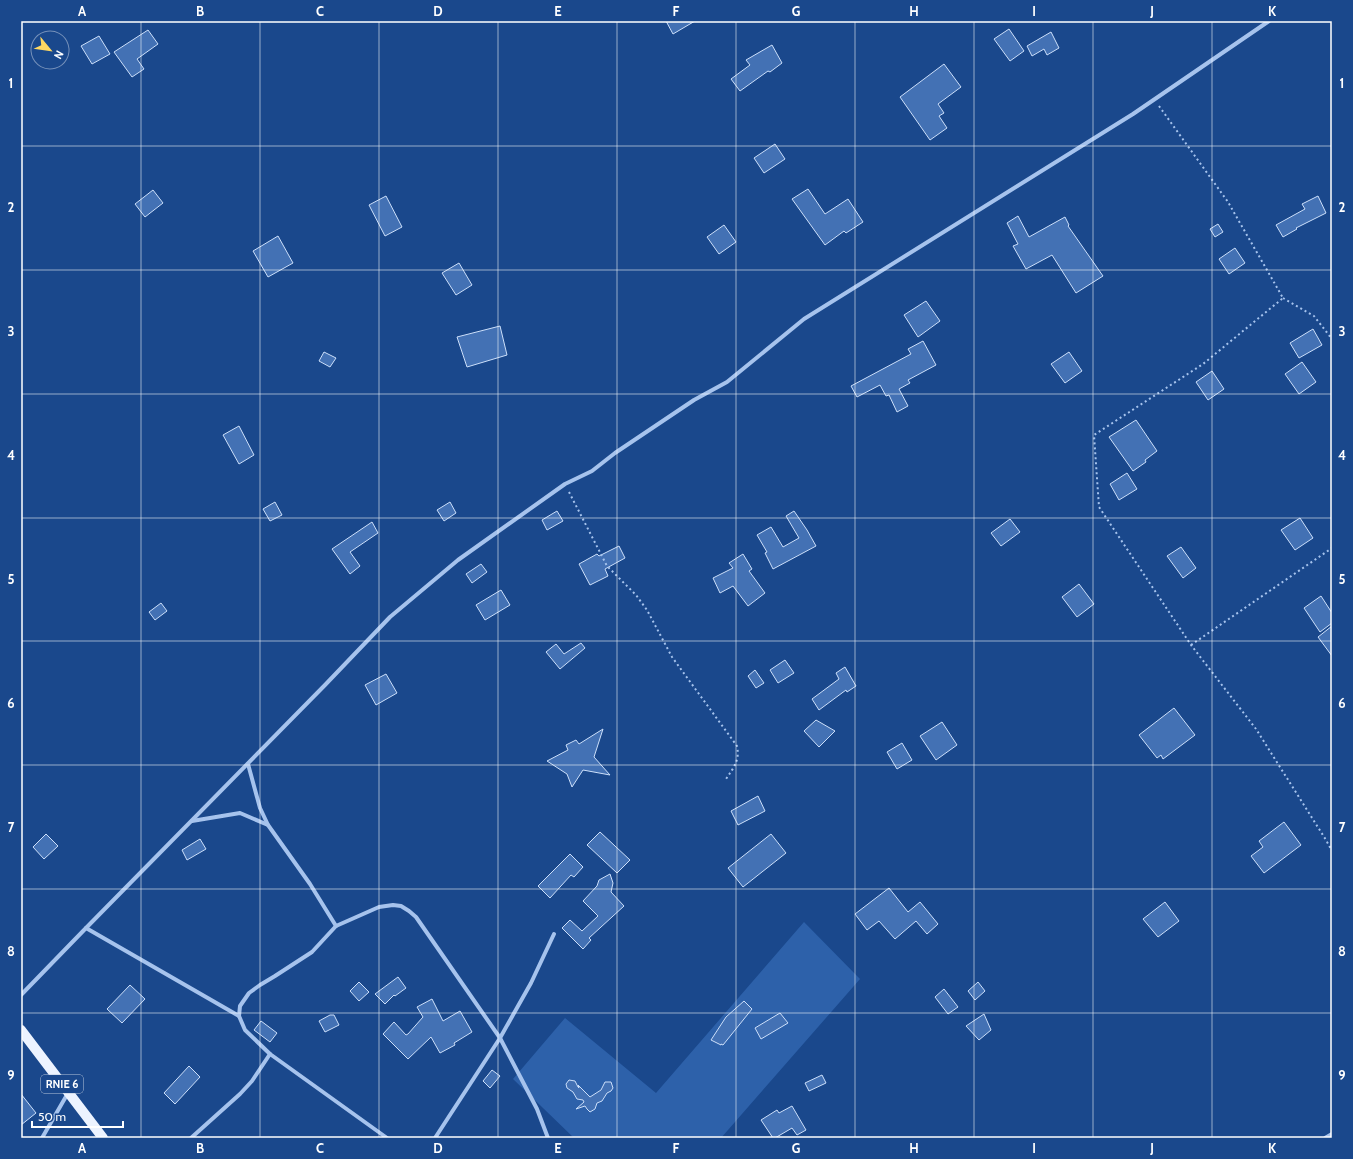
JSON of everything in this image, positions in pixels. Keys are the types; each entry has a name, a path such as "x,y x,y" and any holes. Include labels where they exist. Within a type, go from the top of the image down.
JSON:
{"main road":[{"name":"RNIE 6","path":"21,1030 103,1138"}],"street":[{"path":"21,995 390,617 458,560 565,484 592,471 615,453 688,405 727,382 804,319 1154,100 1270,21"},
{"path":"248,764 260,808 268,825 310,884 336,926"},
{"path":"192,821 240,813 268,825"},
{"path":"387,1138 270,1054 245,1030 239,1016 240,1006 249,993 260,984 312,952 336,926 380,907 393,905 401,906 416,917 500,1038 537,1109 548,1138"},
{"path":"86,928 239,1016"},
{"path":"435,1138 500,1038 531,983 554,934"},
{"path":"191,1138 240,1094 252,1081 270,1054"},
{"path":"42,1138 68,1092"},
{"path":"1325,1138 1332,1134"}],"path":[{"path":"1154,100 1228,202 1283,298 1314,316 1332,339"},
{"path":"1283,298 1203,364 1094,435 1099,508 1191,645 1256,729 1326,840 1332,852"},
{"path":"565,484 607,566 636,595 647,610 672,657 737,746 739,755 736,764 726,779"},
{"path":"1191,645 1332,548"}],"shaded area":[{"path":"804,922 860,979 721,1138 574,1138 513,1079 565,1018 656,1093"}],"building":[{"path":"666,21 695,21 673,34"},
{"path":"1009,29 1024,51 1010,61 994,39"},
{"path":"148,30 158,44 137,59 144,69 132,77 114,52"},
{"path":"1051,32 1059,48 1047,55 1044,49 1032,56 1027,46"},
{"path":"99,36 110,54 92,64 81,46"},
{"path":"772,45 782,63 740,91 731,79 750,65 746,60"},
{"path":"944,64 961,87 938,104 944,113 939,116 947,128 930,140 900,97"},
{"path":"775,144 785,159 764,173 754,158"},
{"path":"808,189 825,214 848,199 863,222 846,233 844,231 825,245 792,199"},
{"path":"153,190 163,203 145,217 135,204"},
{"path":"386,196 402,227 385,236 369,205"},
{"path":"1318,196 1326,213 1296,228 1297,229 1283,237 1276,225 1305,209 1302,204"},
{"path":"1018,216 1029,237 1065,217 1069,225 1068,226 1103,276 1076,293 1052,255 1026,269 1013,246 1018,244 1007,223"},
{"path":"1218,224 1223,232 1215,237 1210,229"},
{"path":"724,225 736,242 719,254 707,237"},
{"path":"278,236 293,263 268,277 253,251"},
{"path":"1235,248 1245,263 1229,274 1219,259"},
{"path":"459,263 472,285 456,295 442,273"},
{"path":"926,301 940,321 918,337 904,315"},
{"path":"500,326 507,355 467,367 457,337"},
{"path":"1313,329 1322,345 1299,358 1290,343"},
{"path":"923,341 936,365 908,380 910,383 899,389 908,406 897,412 889,395 886,396 880,385 857,397 851,386 911,354 908,349"},
{"path":"324,352 336,358 330,367 319,361"},
{"path":"1069,352 1082,371 1065,383 1051,364"},
{"path":"1302,362 1316,382 1299,394 1285,374"},
{"path":"1212,371 1224,389 1208,400 1196,382"},
{"path":"1136,420 1157,451 1145,460 1146,462 1133,471 1109,437"},
{"path":"239,426 254,455 239,464 223,435"},
{"path":"1127,473 1137,489 1119,500 1110,484"},
{"path":"275,502 282,515 270,521 263,509"},
{"path":"450,502 456,513 444,521 437,510"},
{"path":"557,511 563,521 547,530 542,520"},
{"path":"794,511 816,546 773,569 765,553 767,552 757,535 771,527 783,547 799,538 786,516"},
{"path":"1300,518 1313,538 1295,550 1281,530"},
{"path":"1010,519 1020,532 1001,546 991,533"},
{"path":"372,522 378,533 350,552 360,566 350,574 332,549"},
{"path":"619,546 625,558 605,569 608,576 590,585 579,564 597,554 599,556"},
{"path":"1181,547 1196,568 1183,578 1167,556"},
{"path":"743,554 752,569 749,571 765,593 748,606 733,586 720,593 713,578 733,568 729,563"},
{"path":"481,564 487,572 472,583 466,574"},
{"path":"1079,584 1094,604 1077,617 1062,597"},
{"path":"501,590 510,605 485,620 476,605"},
{"path":"1321,596 1332,613 1332,623 1320,632 1304,608"},
{"path":"161,603 167,611 155,620 149,612"},
{"path":"1332,626 1332,656 1318,637"},
{"path":"581,643 585,648 560,669 546,652 556,644 564,654"},
{"path":"785,660 794,673 778,683 770,670"},
{"path":"845,667 856,686 847,692 846,690 819,710 812,699 839,679 836,673"},
{"path":"755,670 764,683 756,688 748,676"},
{"path":"386,674 397,693 376,705 365,685"},
{"path":"1174,708 1195,735 1163,759 1161,755 1157,758 1139,735"},
{"path":"816,720 835,731 819,747 804,731"},
{"path":"942,722 957,745 936,760 920,736"},
{"path":"603,729 594,757 610,775 583,770 572,787 567,774 547,761 568,750 566,745 576,740 579,744"},
{"path":"902,743 912,760 897,769 887,752"},
{"path":"758,796 765,811 738,825 731,811"},
{"path":"1284,822 1301,845 1264,873 1251,856 1263,847 1259,841"},
{"path":"600,832 630,860 617,873 587,845"},
{"path":"46,834 58,846 44,859 33,847"},
{"path":"771,834 786,853 743,887 728,868"},
{"path":"200,839 206,849 187,860 182,850"},
{"path":"570,854 583,867 574,877 571,875 550,898 538,886"},
{"path":"610,874 613,883 611,892 624,906 589,938 591,940 583,949 562,928 570,920 582,931 598,916 583,901 597,886 599,880"},
{"path":"889,888 908,912 920,902 938,924 927,934 916,921 895,939 879,921 867,930 855,914"},
{"path":"1165,902 1179,921 1158,937 1143,919"},
{"path":"398,977 406,988 395,996 394,995 385,1004 375,994"},
{"path":"359,982 369,992 359,1001 350,991"},
{"path":"978,982 985,991 975,1000 968,991"},
{"path":"130,985 145,999 122,1023 107,1009"},
{"path":"944,989 958,1007 948,1014 935,997"},
{"path":"432,999 443,1021 460,1011 472,1032 454,1043 455,1045 440,1053 431,1037 408,1059 383,1034 394,1022 406,1035 408,1034 423,1017 417,1007"},
{"path":"744,1001 752,1009 723,1045 711,1040 726,1017"},
{"path":"780,1013 788,1023 761,1039 755,1028"},
{"path":"984,1014 991,1030 979,1040 966,1026"},
{"path":"330,1015 334,1015 339,1025 325,1032 319,1021"},
{"path":"261,1021 277,1033 270,1042 254,1030"},
{"path":"189,1066 200,1077 175,1104 164,1093"},
{"path":"492,1070 500,1076 490,1088 483,1081"},
{"path":"822,1075 826,1083 809,1091 805,1083"},
{"path":"569,1080 575,1081 578,1087 579,1088 578,1085 590,1097 601,1090 605,1082 611,1082 613,1088 607,1093 602,1101 597,1103 595,1109 590,1112 585,1106 576,1109 584,1102 583,1100 577,1099 573,1092 567,1088 566,1084"},
{"path":"21,1094 36,1113 21,1125"},
{"path":"792,1106 806,1130 797,1135 792,1128 773,1138 761,1120 777,1110 779,1113"}]}
